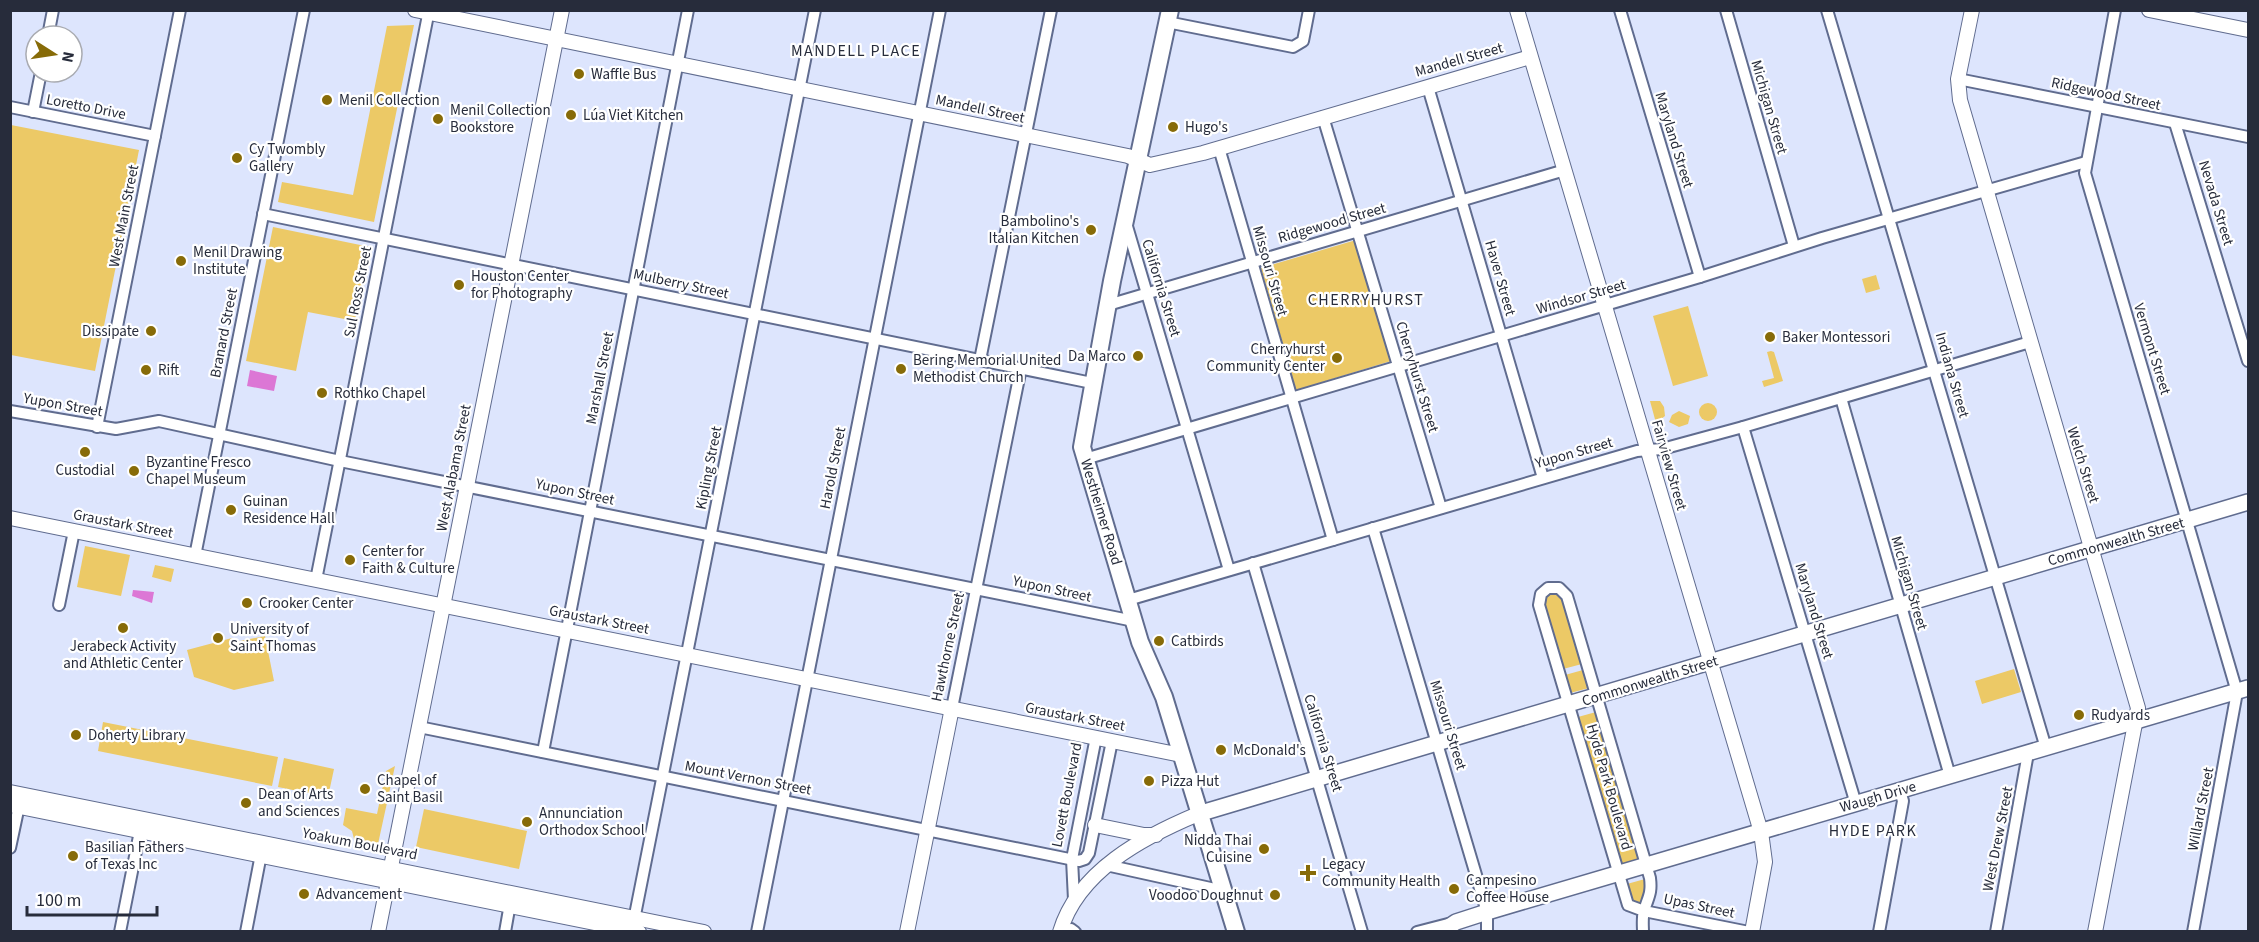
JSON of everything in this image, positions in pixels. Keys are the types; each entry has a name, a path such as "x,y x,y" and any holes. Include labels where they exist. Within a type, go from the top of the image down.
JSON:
{"main road":[{"name":"Westheimer Road","path":"1168,16 1083,433 1085,459 1134,621 1146,658 1164,697 1236,932"},
{"name":"Commonwealth Street","path":"1198,814 2248,502"},
{"name":"Waugh Drive","path":"1441,932 1456,922 1487,912 2243,690"}],"street":[{"name":"West Main Street","path":"97,427 180,10"},
{"name":"Branard Street","path":"195,556 304,10"},
{"name":"West Alabama Street","path":"378,932 562,10"},
{"name":"Marshall Street","path":"543,752 588,510 688,10"},
{"name":"Kipling Street","path":"634,928 815,10"},
{"name":"Harold Street","path":"757,932 940,10"},
{"path":"981,360 1051,10"},
{"path":"1168,16 1293,47 1303,40 1309,10"},
{"name":"Fairview Street","path":"1517,10 1761,832 1765,862 1750,932"},
{"name":"Maryland Street","path":"1620,10 1700,277"},
{"name":"Michigan Street","path":"1726,10 1794,246"},
{"name":"Indiana Street","path":"1827,10 2046,748"},
{"name":"Welch Street","path":"1972,10 1958,79 1960,100 1985,192 2138,708 2095,932"},
{"name":"Vermont Street","path":"2115,10 2086,162 2087,184 2187,521 2243,690"},
{"path":"2149,10 2248,30"},
{"name":"Mandell Street","path":"424,11 1025,135 1138,160 1150,165 1219,148 1530,57"},
{"name":"Sul Ross Street","path":"316,580 384,239 424,11"},
{"name":"Ridgewood Street","path":"1958,79 2248,137"},
{"path":"33,112 39,84"},
{"name":"Haver Street","path":"1428,87 1543,478"},
{"name":"Loretto Drive","path":"10,107 155,136"},
{"name":"Cherryhurst Street","path":"1323,117 1441,508"},
{"name":"Nevada Street","path":"2175,123 2248,361"},
{"name":"Missouri Street","path":"1219,148 1333,540"},
{"name":"Windsor Street","path":"1085,459 1700,277 1794,246 2086,162"},
{"name":"Ridgewood Street","path":"1108,305 1565,170"},
{"name":"Mulberry Street","path":"263,214 1092,383"},
{"name":"California Street","path":"1125,221 1229,570"},
{"name":"Yupon Street","path":"1128,600 1543,478 1743,427 2030,342"},
{"name":"Hawthorne Street","path":"907,932 1021,368"},
{"name":"Michigan Street","path":"1841,398 1950,776"},
{"name":"Yupon Street","path":"10,411 116,429 159,421 340,461 831,558 1134,621"},
{"name":"Maryland Street","path":"1743,427 1856,804"},
{"name":"Graustark Street","path":"10,518 1181,755"},
{"name":"Missouri Street","path":"1372,528 1487,912 1487,932"},
{"path":"59,605 74,531"},
{"name":"California Street","path":"1253,563 1319,778 1362,932"},
{"name":"Hyde Park Boulevard","path":"1643,932 1644,911 1649,904 1652,888 1647,866 1567,596 1559,588 1548,588 1541,594 1539,604 1618,873 1628,905 1644,911"},
{"name":"Willard Street","path":"2193,932 2243,690"},
{"name":"Mount Vernon Street","path":"419,727 1072,859"},
{"name":"Lovett Boulevard","path":"1061,932 1074,900 1072,859 1096,738"},
{"name":"Lovett Boulevard","path":"1072,859 1085,860 1089,853 1112,741"},
{"name":"West Drew Street","path":"1996,932 2028,753"},
{"path":"1879,932 1903,801 1900,791"},
{"path":"10,848 15,800"},
{"name":"Yoakum Boulevard","path":"15,800 511,899 634,928 704,932"},
{"name":"Commonwealth Street","path":"1074,900 1106,866 1156,835 1198,814"},
{"path":"120,932 141,824"},
{"path":"1095,825 1144,835 1156,835"},
{"path":"246,932 262,848"},
{"path":"1106,866 1224,891"},
{"path":"505,932 511,899"},
{"name":"Upas Street","path":"1644,911 1750,932"},
{"path":"1417,932 1456,922"},
{"name":"Lovett Boulevard","path":"1061,932 1071,929 1074,932"}],"shaded area":[{"path":"414,25 374,222 278,202 282,182 353,195 387,26"},
{"path":"11,125 139,150 95,371 11,355"},
{"path":"273,227 370,247 355,321 308,312 296,371 246,361"},
{"path":"1356,240 1391,361 1296,390 1261,268"},
{"path":"1876,275 1880,289 1866,293 1862,279"},
{"path":"1688,306 1708,376 1673,386 1653,316"},
{"path":"1767,352 1774,352 1783,381 1764,387 1762,381 1774,378"},
{"path":"250,370 277,376 274,391 247,386"},
{"path":"1650,401 1660,401 1664,407 1665,416 1656,423"},
{"path":"1704,403 1712,403 1717,408 1715,419 1704,421 1699,416 1699,408"},
{"path":"1679,411 1690,416 1688,424 1679,427 1669,422 1672,415"},
{"path":"85,546 130,555 121,596 77,587"},
{"path":"155,565 174,569 171,582 152,577"},
{"path":"133,590 154,592 152,603 132,596"},
{"path":"1554,591 1562,597 1582,664 1563,669 1543,603 1544,596"},
{"path":"265,636 274,681 234,690 194,677 187,650 232,638 235,642"},
{"path":"2014,669 2021,692 1982,704 1975,681"},
{"path":"1583,670 1589,688 1570,693 1565,675"},
{"path":"1596,712 1639,859 1621,864 1578,717"},
{"path":"103,722 278,757 272,786 98,751"},
{"path":"284,758 334,769 328,797 278,787"},
{"path":"395,766 378,844 370,849 356,847 352,831 343,825 346,808 377,814 386,771"},
{"path":"424,809 527,831 519,869 416,847"},
{"path":"1645,879 1648,888 1644,905 1632,903 1627,884"}],"place":[{"name":"Waffle Bus","path":"579,74"},
{"name":"Menil Collection","path":"327,100"},
{"name":"Lúa Viet Kitchen","path":"571,115"},
{"name":"Menil Collection Bookstore","path":"438,119"},
{"name":"Hugo's","path":"1173,127"},
{"name":"Cy Twombly Gallery","path":"237,158"},
{"name":"Bambolino's Italian Kitchen","path":"1091,230"},
{"name":"Menil Drawing Institute","path":"181,261"},
{"name":"Houston Center for Photography","path":"459,285"},
{"name":"Dissipate","path":"151,331"},
{"name":"Baker Montessori","path":"1770,337"},
{"name":"Da Marco","path":"1138,356"},
{"name":"Cherryhurst Community Center","path":"1337,358"},
{"name":"Bering Memorial United Methodist Church","path":"901,369"},
{"name":"Rift","path":"146,370"},
{"name":"Rothko Chapel","path":"322,393"},
{"name":"Custodial","path":"85,452"},
{"name":"Byzantine Fresco Chapel Museum","path":"134,471"},
{"name":"Guinan Residence Hall","path":"231,510"},
{"name":"Center for Faith & Culture","path":"350,560"},
{"name":"Crooker Center","path":"247,603"},
{"name":"Jerabeck Activity and Athletic Center","path":"123,628"},
{"name":"University of Saint Thomas","path":"218,638"},
{"name":"Catbirds","path":"1159,641"},
{"name":"Rudyards","path":"2079,715"},
{"name":"Doherty Library","path":"76,735"},
{"name":"McDonald's","path":"1221,750"},
{"name":"Pizza Hut","path":"1149,781"},
{"name":"Chapel of Saint Basil","path":"365,789"},
{"name":"Dean of Arts and Sciences","path":"246,803"},
{"name":"Annunciation Orthodox School","path":"527,822"},
{"name":"Nidda Thai Cuisine","path":"1264,849"},
{"name":"Basilian Fathers of Texas Inc","path":"73,856"},
{"name":"Legacy Community Health","path":"1308,873"},
{"name":"Campesino Coffee House","path":"1454,889"},
{"name":"Advancement","path":"304,894"},
{"name":"Voodoo Doughnut","path":"1275,895"}],"district":[{"name":"MANDELL PLACE","path":"856,51"},
{"name":"CHERRYHURST","path":"1366,300"},
{"name":"HYDE PARK","path":"1873,831"}]}
